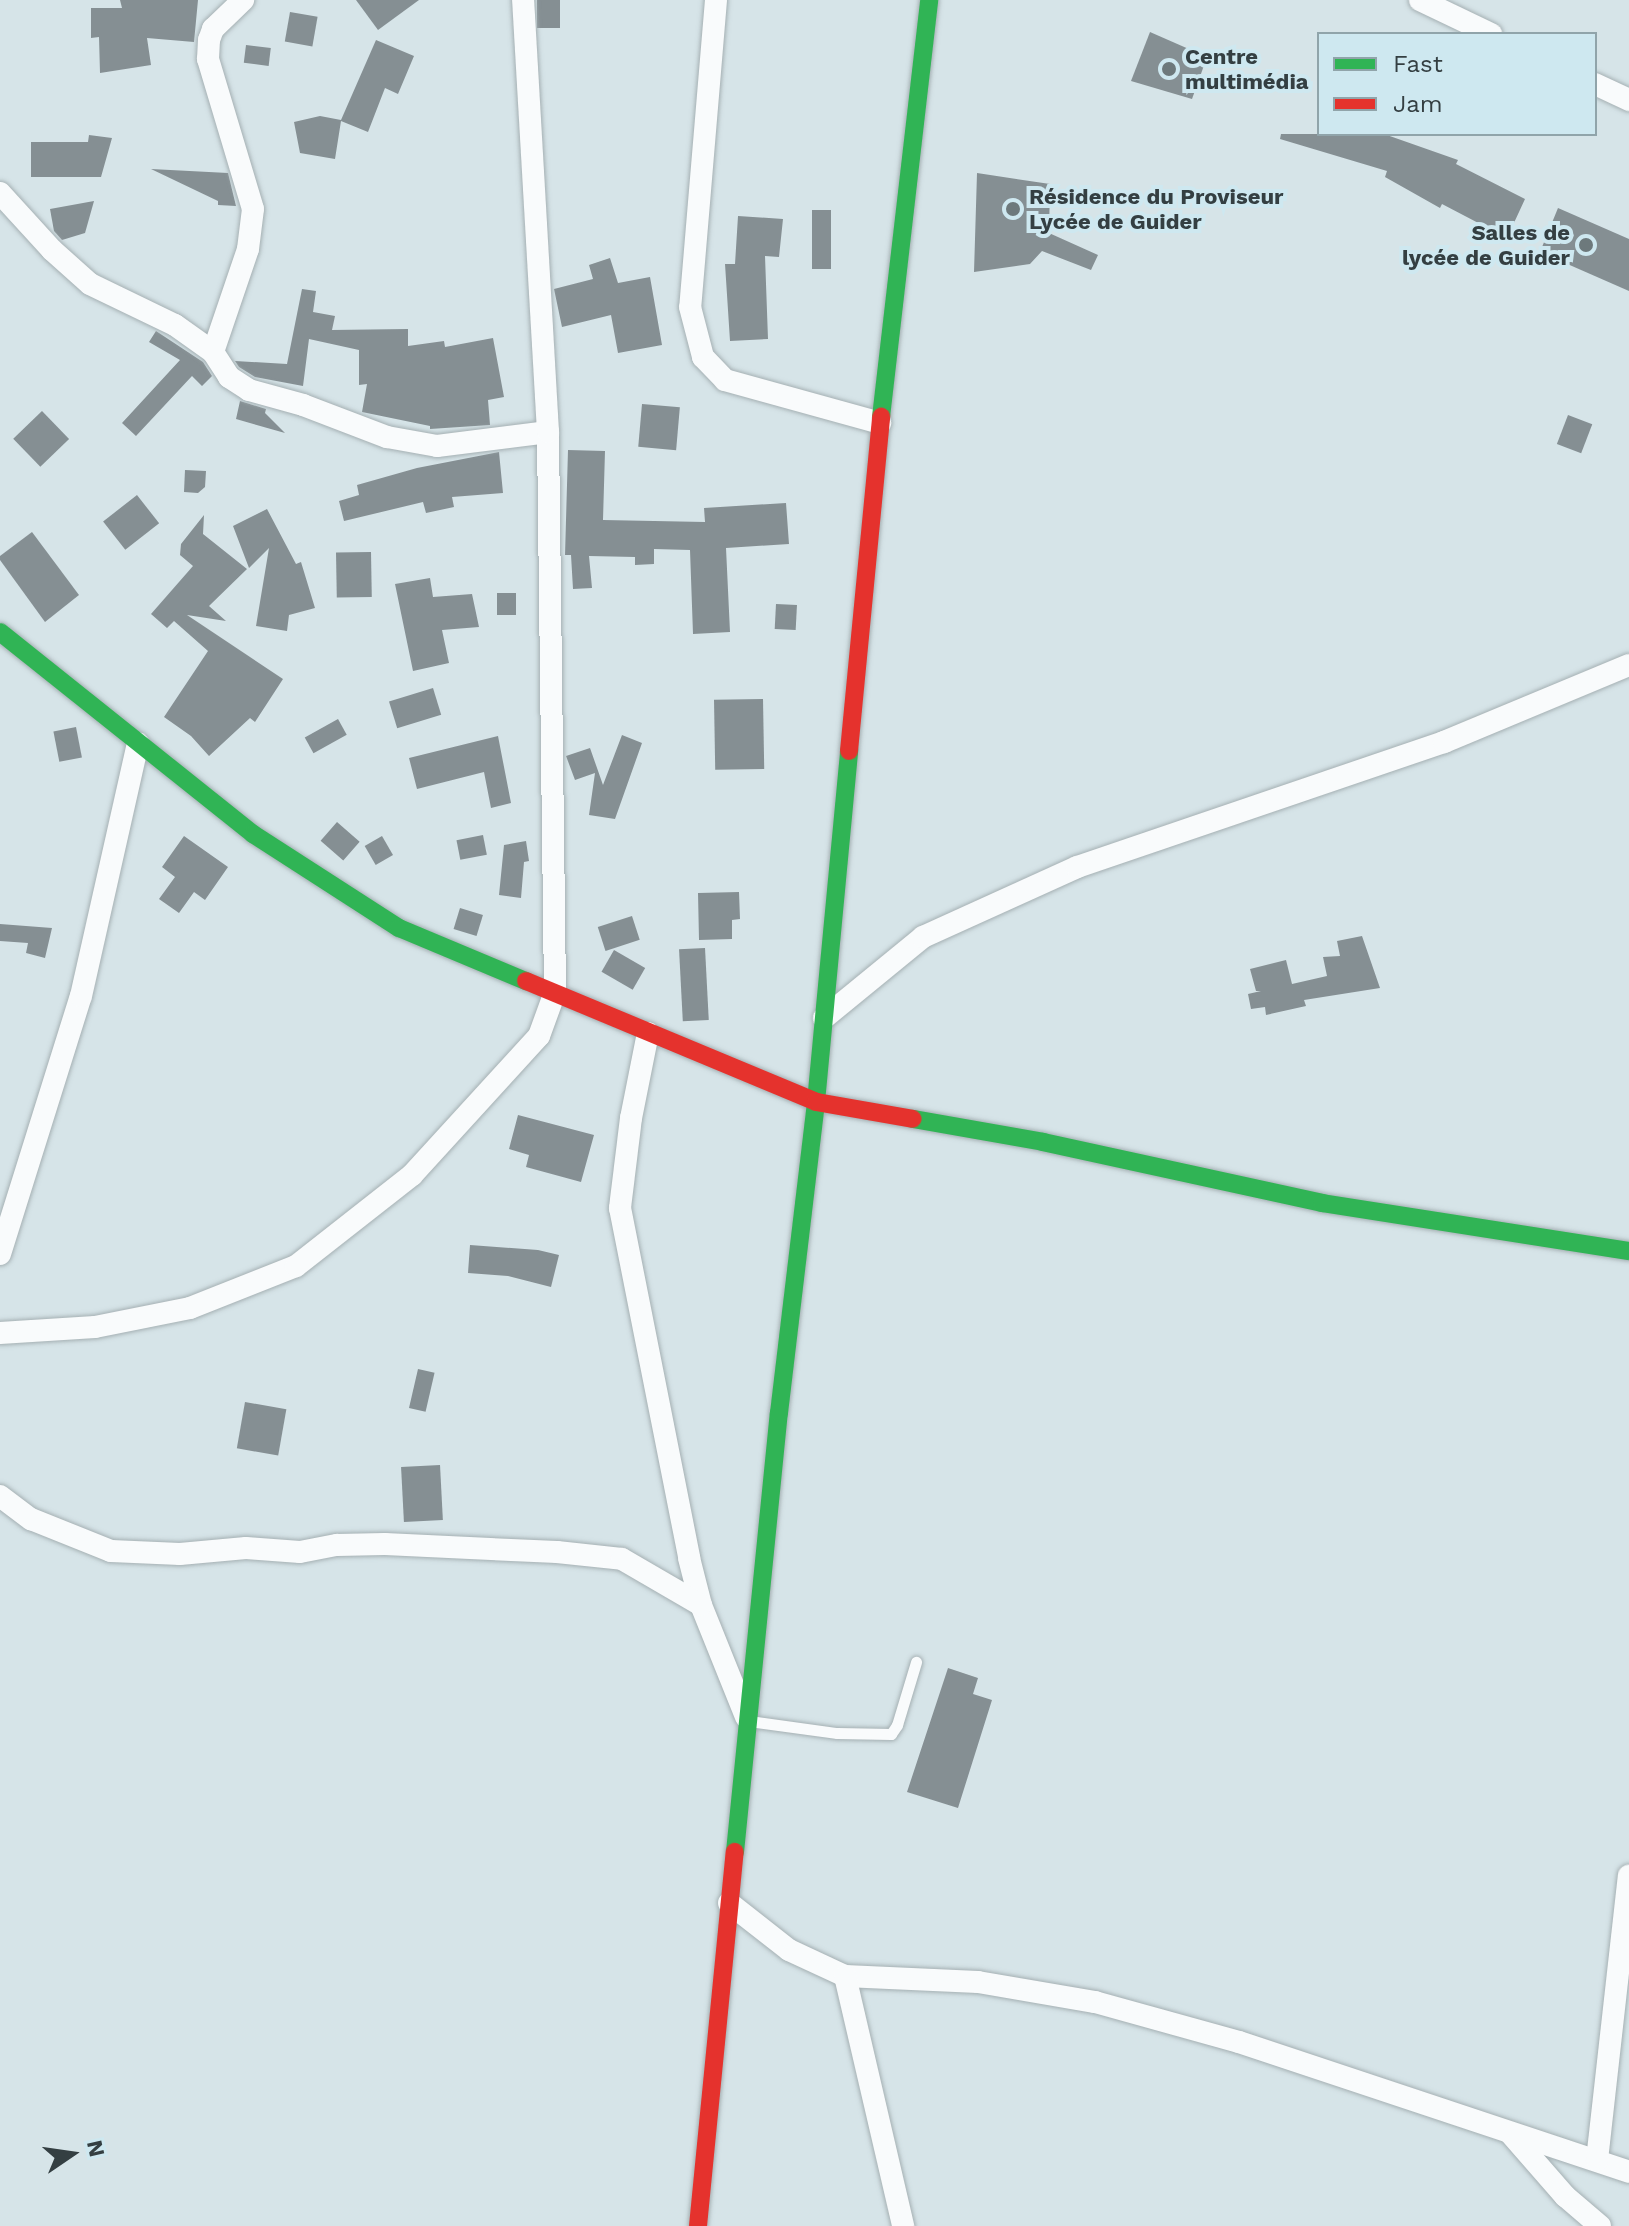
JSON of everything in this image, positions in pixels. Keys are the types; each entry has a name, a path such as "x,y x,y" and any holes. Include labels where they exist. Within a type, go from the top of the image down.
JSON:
{"main road":[{"path":"698,2226 747,1721 816,1102 880,423 929,0"},
{"path":"0,632 253,834 399,928 816,1102 1043,1142 1322,1203 1629,1251"}],"street":[{"path":"213,352 248,249 253,209 208,59 209,40 213,29 243,0"},
{"path":"0,1333 95,1327 190,1308 296,1266 412,1175 539,1036 555,992 548,432 523,0"},
{"path":"716,0 690,307 703,357 725,380 880,423"},
{"path":"1420,0 1487,32"},
{"path":"1597,85 1629,100"},
{"path":"2,202 90,284 175,325 213,352 229,377 249,390 303,405 387,437 437,446 548,432"},
{"path":"824,1018 923,937 1077,867 1444,742 1629,665"},
{"path":"0,1254 81,996 138,743"},
{"path":"648,1033 631,1118 620,1208 701,1605 747,1721"},
{"path":"0,1496 31,1519 111,1551 180,1554 246,1548 300,1552 337,1545 385,1544 557,1552 622,1559 701,1605"},
{"path":"1597,2160 1629,1876"},
{"path":"729,1903 789,1950 845,1976 978,1982 1095,2002 1239,2042 1433,2103 1629,2172"},
{"path":"845,1976 903,2226"},
{"path":"1509,2132 1565,2196 1600,2226"},
{"path":"1565,2196 1577,2226"}],"lane":[{"path":"747,1721 837,1733 891,1734 916,1662"}],"building":[{"path":"120,0 198,0 194,42 147,38 151,65 100,73 99,37 91,38 91,8 122,8"},
{"path":"356,0 419,0 378,30"},
{"path":"537,0 560,0 560,28 537,28"},
{"path":"290,12 318,17 312,46 285,42"},
{"name":"Centre multimédia","path":"1150,32 1207,57 1192,99 1131,81"},
{"path":"376,40 414,56 398,94 385,88 368,132 341,121 335,159 300,153 294,122 320,116 341,120"},
{"path":"246,45 271,48 269,66 244,63"},
{"path":"1281,134 1390,136 1458,160 1456,164 1525,199 1507,238 1442,204 1440,208 1385,177 1387,171 1280,139"},
{"path":"89,135 112,138 101,177 31,177 31,142 88,142"},
{"path":"151,169 228,173 236,206 218,205 218,201"},
{"name":"Résidence du Proviseur Lycée de Guider","path":"977,173 1050,184 1049,233 1098,255 1091,270 1042,251 1030,264 974,272"},
{"path":"94,201 85,233 62,240 54,231 50,209"},
{"name":"Salles de lycée de Guider","path":"1558,208 1629,239 1629,291 1540,252"},
{"path":"812,210 831,210 831,269 812,269"},
{"path":"738,216 783,219 779,257 765,256 768,339 730,341 725,264 735,264"},
{"path":"610,258 618,283 650,277 662,345 618,353 611,315 562,327 554,289 593,279 589,265"},
{"path":"302,289 316,291 313,312 335,316 332,330 408,329 408,346 444,341 445,347 493,338 504,397 488,400 490,425 430,429 430,426 362,412 367,384 359,385 359,350 309,339 303,386 255,377 239,367 235,361 287,364"},
{"path":"156,331 203,362 212,376 202,386 192,376 136,436 122,423 180,360 149,342"},
{"path":"240,401 266,409 265,413 285,433 236,419"},
{"path":"642,404 680,407 676,450 638,447"},
{"path":"42,411 69,439 40,467 13,439"},
{"path":"1568,415 1592,424 1581,453 1557,444"},
{"path":"568,450 605,451 603,520 705,522 704,508 786,503 789,544 726,548 730,632 693,634 690,550 654,549 654,564 635,565 635,557 589,556 592,588 573,589 571,555 565,555"},
{"path":"499,452 503,493 452,497 454,507 426,513 423,502 344,521 339,501 359,495 357,485 417,468"},
{"path":"185,470 206,471 205,487 198,493 184,492"},
{"path":"137,495 159,523 125,550 103,521"},
{"path":"267,509 296,564 301,562 315,608 289,615 287,631 256,626 269,548 249,568 233,526"},
{"path":"204,515 203,534 247,569 209,606 226,621 187,615 283,679 255,722 250,718 209,756 191,736 164,717 208,651 174,621 167,628 151,614 193,566 180,555 181,544"},
{"path":"32,532 79,595 45,622 0,560 0,556"},
{"path":"371,552 372,597 337,598 336,553"},
{"path":"430,578 433,597 472,594 479,627 442,630 449,663 413,671 395,584"},
{"path":"497,593 516,593 516,615 497,615"},
{"path":"776,604 797,605 796,630 775,629"},
{"path":"433,688 441,715 397,728 389,701"},
{"path":"763,699 764,769 715,770 714,700"},
{"path":"338,719 347,735 313,753 305,737"},
{"path":"76,727 82,757 59,762 53,731"},
{"path":"622,735 642,743 615,819 589,815 595,773 575,780 566,756 590,748 603,785"},
{"path":"498,736 511,803 491,808 484,772 417,789 409,758"},
{"path":"337,822 360,842 343,861 321,841"},
{"path":"483,835 487,855 460,860 456,840"},
{"path":"184,836 228,867 205,900 194,892 179,913 159,899 175,877 162,867"},
{"path":"382,836 393,855 376,865 365,846"},
{"path":"526,841 529,861 524,862 521,898 499,895 504,845"},
{"path":"739,892 740,919 732,920 732,939 699,940 698,893"},
{"path":"460,908 483,915 477,936 454,929"},
{"path":"632,916 640,940 605,951 598,927"},
{"path":"0,924 52,928 45,958 26,953 28,943 0,941"},
{"path":"1362,936 1380,988 1304,1000 1306,1006 1266,1015 1265,1007 1251,1009 1248,994 1261,991 1256,991 1250,969 1286,960 1292,984 1327,976 1323,957 1340,956 1337,941"},
{"path":"705,948 709,1020 683,1021 679,949"},
{"path":"614,950 645,968 633,990 602,972"},
{"path":"518,1115 594,1135 581,1182 526,1167 529,1155 509,1149"},
{"path":"470,1245 538,1250 559,1255 551,1287 508,1276 468,1273"},
{"path":"418,1369 435,1373 426,1412 409,1408"},
{"path":"245,1402 286,1409 278,1456 237,1448"},
{"path":"440,1465 443,1520 404,1522 401,1467"},
{"path":"948,1668 978,1678 973,1694 992,1700 958,1808 907,1792"}],"traffic: fast":[{"path":"881,417 929,0"},
{"path":"0,632 253,834 399,928 526,981"},
{"path":"735,1852 779,1413 816,1102 849,751"},
{"path":"913,1119 1043,1142 1322,1203 1629,1251"}],"traffic: jam":[{"path":"849,751 881,417"},
{"path":"526,981 816,1102 913,1119"},
{"path":"698,2226 735,1852"}],"place":[{"name":"Centre multimédia","path":"1169,69"},
{"name":"Résidence du Proviseur Lycée de Guider","path":"1013,209"},
{"name":"Salles de lycée de Guider","path":"1586,245"}]}
